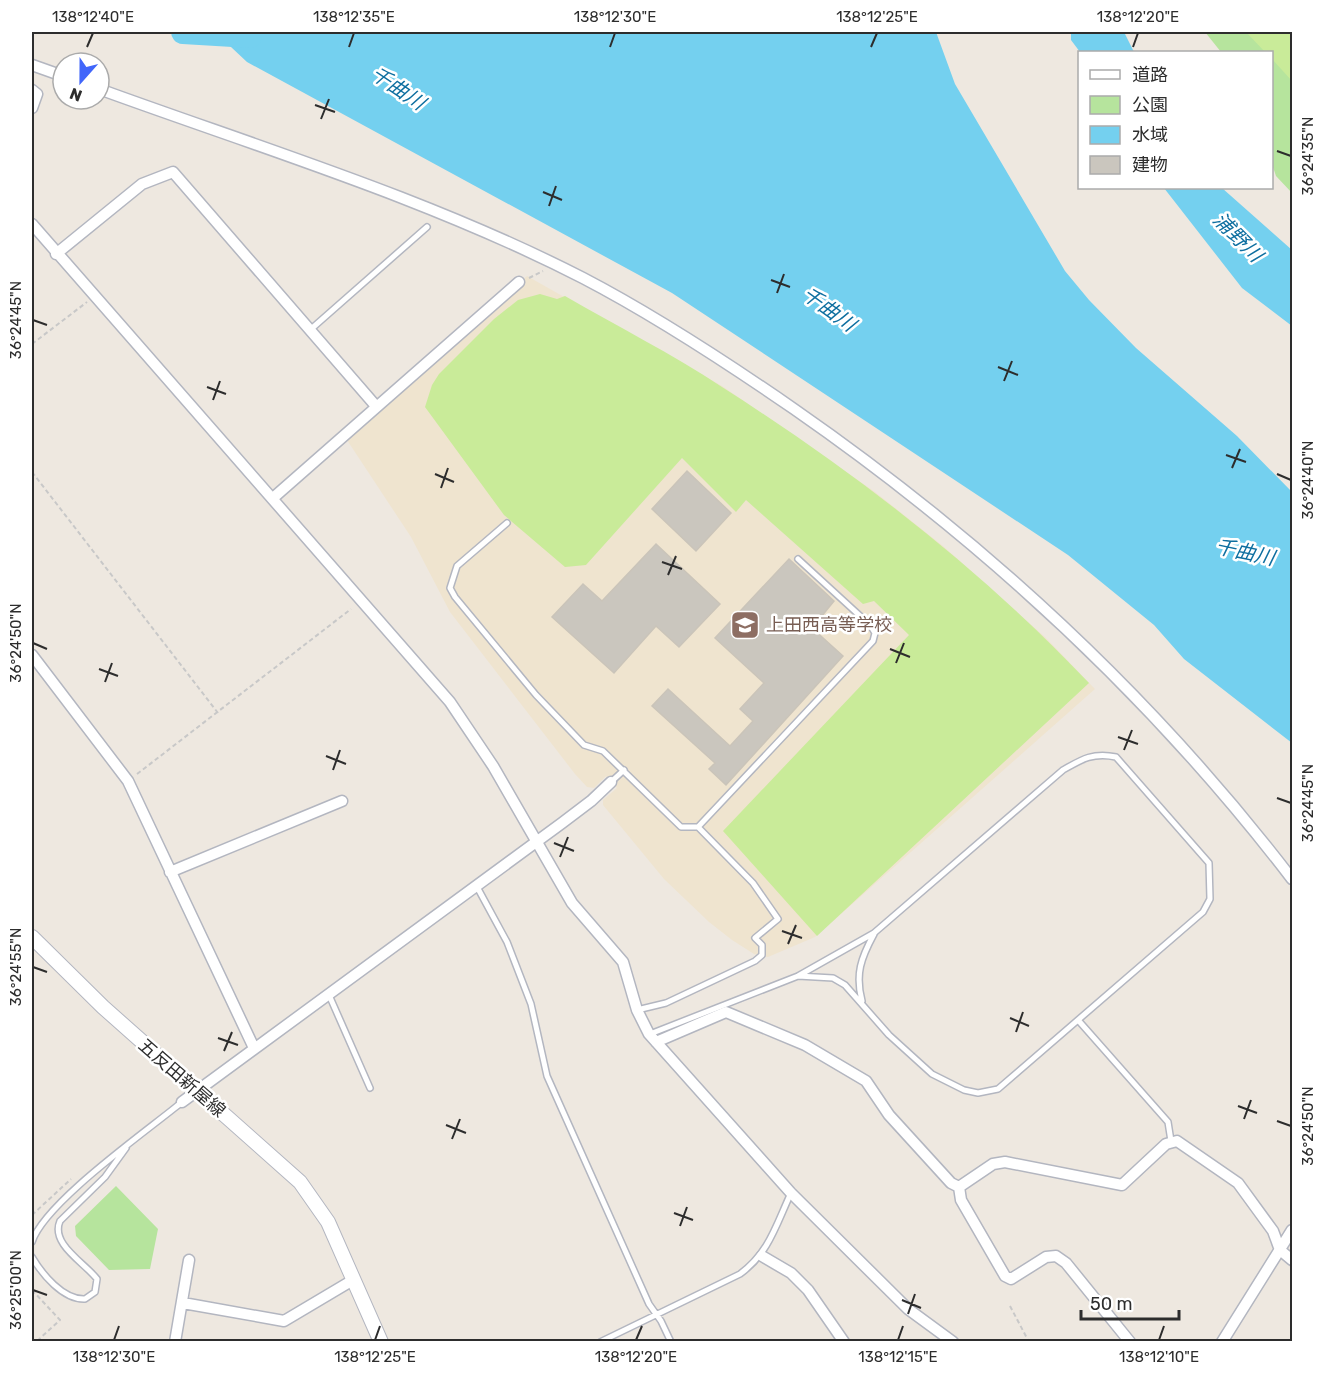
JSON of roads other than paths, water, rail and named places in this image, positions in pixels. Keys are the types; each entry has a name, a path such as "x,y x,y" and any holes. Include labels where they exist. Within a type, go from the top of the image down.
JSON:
{"street":[{"path":"32,65 51,72"},
{"path":"32,90 38,94 32,108"},
{"path":"111,93 380,191 469,226 581,277 740,372 866,459 972,542 1049,610 1108,670 1258,834 1293,879"},
{"path":"56,254 142,184 173,172 375,405"},
{"path":"32,224 450,702 493,766 572,903 623,962 637,1010 652,1038 790,1193 908,1309 953,1341"},
{"path":"273,498 375,405 519,282"},
{"path":"32,655 128,781 254,1048"},
{"path":"182,1102 591,801 611,782"},
{"path":"170,873 342,801"},
{"name":"五反田新屋線","path":"32,937 103,1007 292,1174 328,1222 381,1341"},
{"path":"652,1038 726,1012 805,1045 866,1081 910,1139 951,1183 959,1187"},
{"path":"959,1187 993,1164 1005,1162 1122,1185 1172,1141 1177,1141 1238,1183 1273,1231 1280,1250 1293,1260"},
{"path":"959,1187 961,1200 1005,1276 1011,1279 1046,1257 1056,1256 1066,1263 1130,1341"},
{"path":"1222,1341 1293,1230"},
{"path":"762,1256 791,1273 808,1290 844,1341"},
{"path":"175,1341 189,1260"},
{"path":"183,1303 284,1321 353,1280"}],"lane":[{"path":"309,331 428,227"},
{"path":"507,523 457,566 450,588 455,597 536,695 584,746 603,751 681,827 698,827 753,883 778,920 755,938 762,945 762,955 755,961 666,1003 637,1010"},
{"path":"698,827 873,641 875,633 870,625 798,559"},
{"path":"652,1038 798,976 874,933 1064,770 1084,757 1101,754 1116,757 1209,863 1210,899 1203,912 998,1089 978,1093 964,1090 932,1074 889,1035 862,1003 833,978 798,976"},
{"path":"611,782 624,771"},
{"path":"476,885 507,942 531,1004 547,1076 572,1138 656,1315 671,1341"},
{"path":"862,1003 857,973 860,960 874,933"},
{"path":"329,995 370,1088"},
{"path":"1078,1020 1168,1122 1172,1141"},
{"path":"32,1242 39,1225 95,1171 182,1102"},
{"path":"32,1257 59,1290 70,1297 85,1299 95,1292 97,1279 59,1239 57,1228 60,1221 105,1177 126,1148"},
{"path":"600,1341 740,1274 762,1256 790,1193"}],"water":[{"path":"215,32 936,32 955,84 1065,271 1089,300 1136,348 1237,436 1292,492 1292,743 1184,659 1154,625 1068,555 672,293 247,62"},
{"path":"1071,32 1124,32 1134,51 1079,51 1071,40"},
{"name":"浦野川","path":"1165,189 1223,189 1292,250 1292,326 1242,288"}],"waterway":[{"name":"千曲川","path":"183,32 250,36"}],"place":[{"name":"上田西高等学校","path":"745,625"}]}
